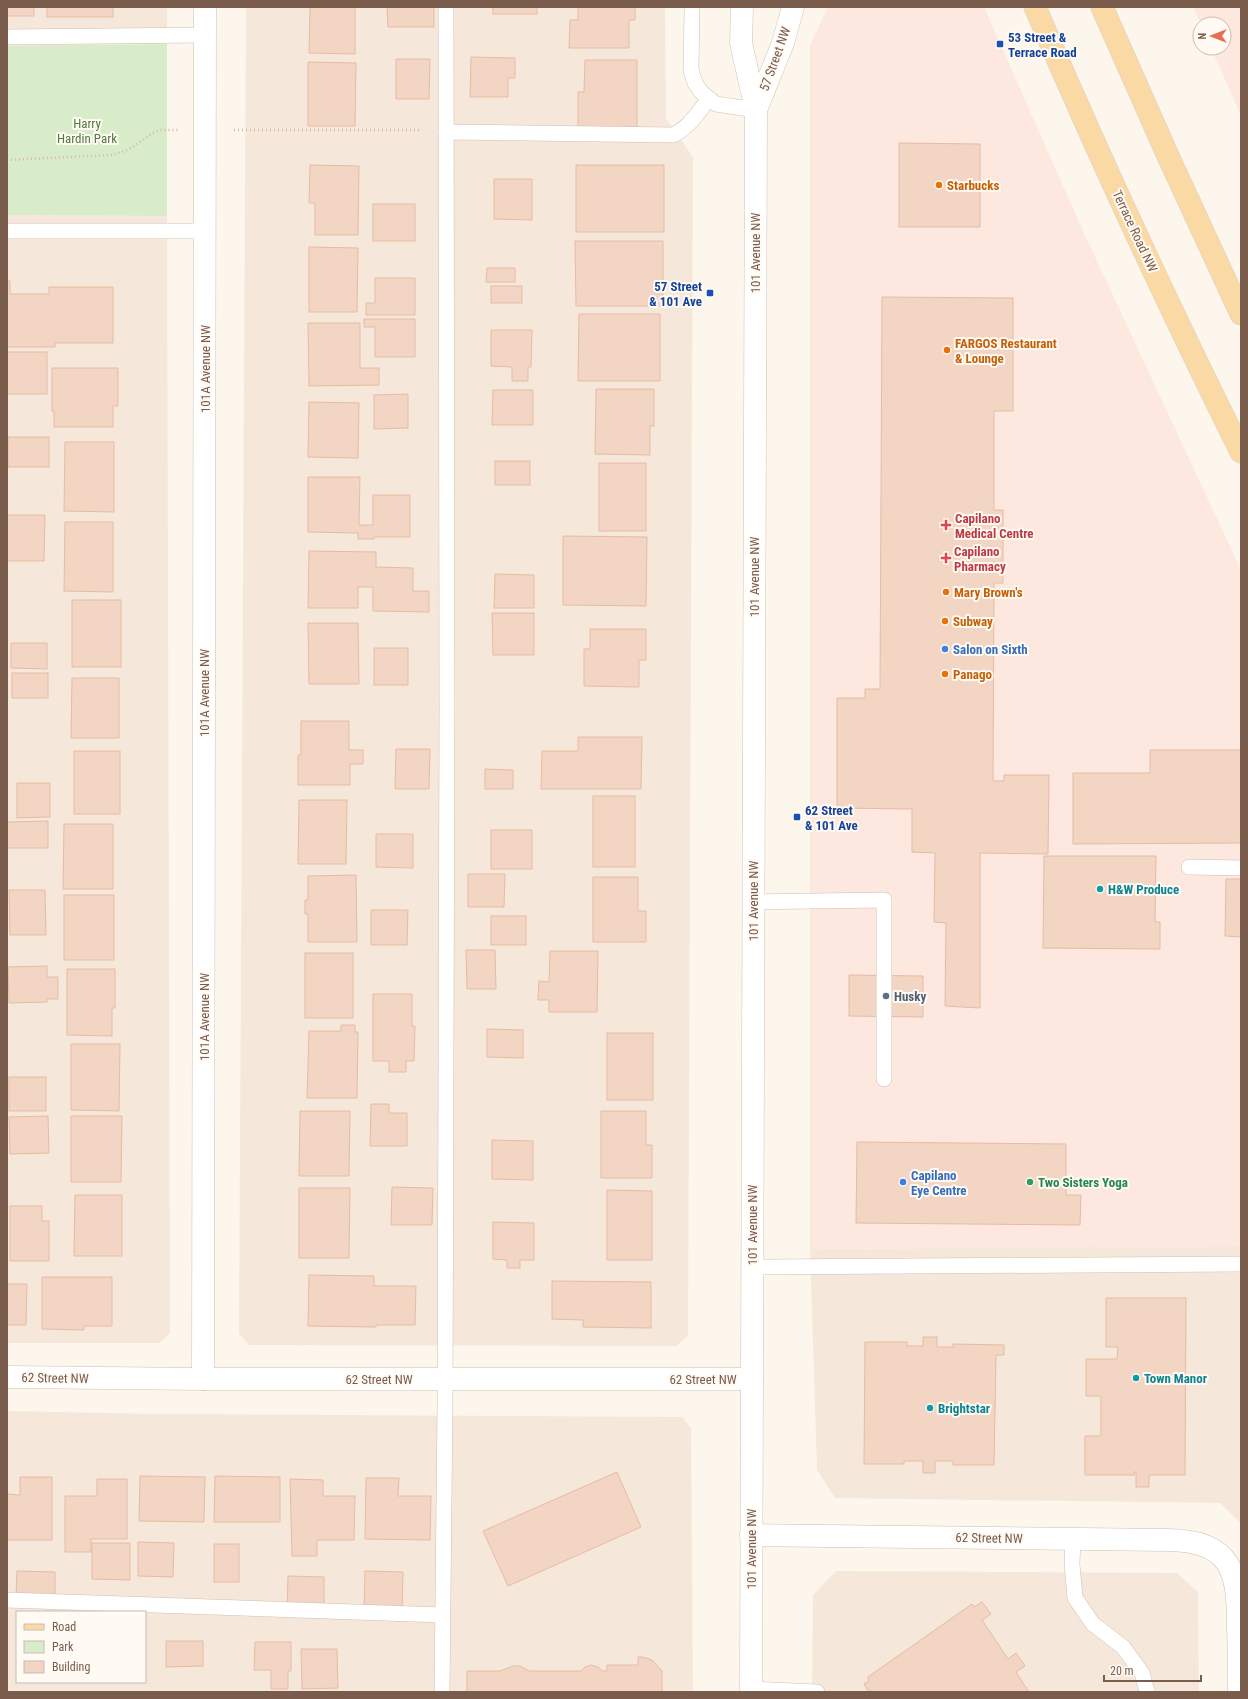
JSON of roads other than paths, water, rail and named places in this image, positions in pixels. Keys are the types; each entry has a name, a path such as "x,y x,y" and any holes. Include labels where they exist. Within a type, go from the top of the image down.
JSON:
{"main road":[{"name":"Terrace Road NW","path":"1035,7 1079,110 1164,295 1241,452"},
{"path":"1102,7 1168,156 1241,314"}],"street":[{"name":"101A Avenue NW","path":"203,1379 205,7"},
{"name":"101 Avenue NW","path":"742,7 741,43 756,110 751,1690"},
{"name":"57 Street NW","path":"756,110 783,43 793,7"},
{"name":"62 Street NW","path":"7,1377 203,1379 752,1379"},
{"name":"62 Street NW","path":"751,1535 1186,1540 1199,1542 1212,1548 1222,1557 1231,1569 1238,1598 1239,1692"}],"lane":[{"path":"442,1692 447,716 446,7"},
{"path":"692,7 691,70 695,83 700,92 716,104 756,110"},
{"path":"7,37 205,35"},
{"path":"446,132 673,135 680,132 709,99"},
{"path":"7,231 205,231"},
{"path":"1189,867 1241,868"},
{"path":"753,902 884,900 884,1079"},
{"path":"752,1267 1241,1264"},
{"path":"1073,1539 1072,1564 1075,1598 1094,1624 1123,1647 1142,1673 1147,1692"},
{"path":"7,1600 442,1615"},
{"path":"751,1690 816,1692"}],"place":[{"name":"53 Street & Terrace Road","path":"1000,44"},
{"name":"Starbucks","path":"939,185"},
{"name":"57 Street & 101 Ave","path":"710,293"},
{"name":"FARGOS Restaurant & Lounge","path":"947,350"},
{"name":"Capilano Medical Centre","path":"946,525"},
{"name":"Capilano Pharmacy","path":"946,558"},
{"name":"Mary Brown's","path":"946,592"},
{"name":"Subway","path":"945,621"},
{"name":"Salon on Sixth","path":"945,649"},
{"name":"Panago","path":"945,674"},
{"name":"62 Street & 101 Ave","path":"797,817"},
{"name":"H&W Produce","path":"1100,889"},
{"name":"Husky","path":"886,996"},
{"name":"Capilano Eye Centre","path":"903,1182"},
{"name":"Two Sisters Yoga","path":"1030,1182"},
{"name":"Town Manor","path":"1136,1378"},
{"name":"Brightstar","path":"930,1408"}],"park label":[{"name":"Harry Hardin Park","path":"87,130"}]}
